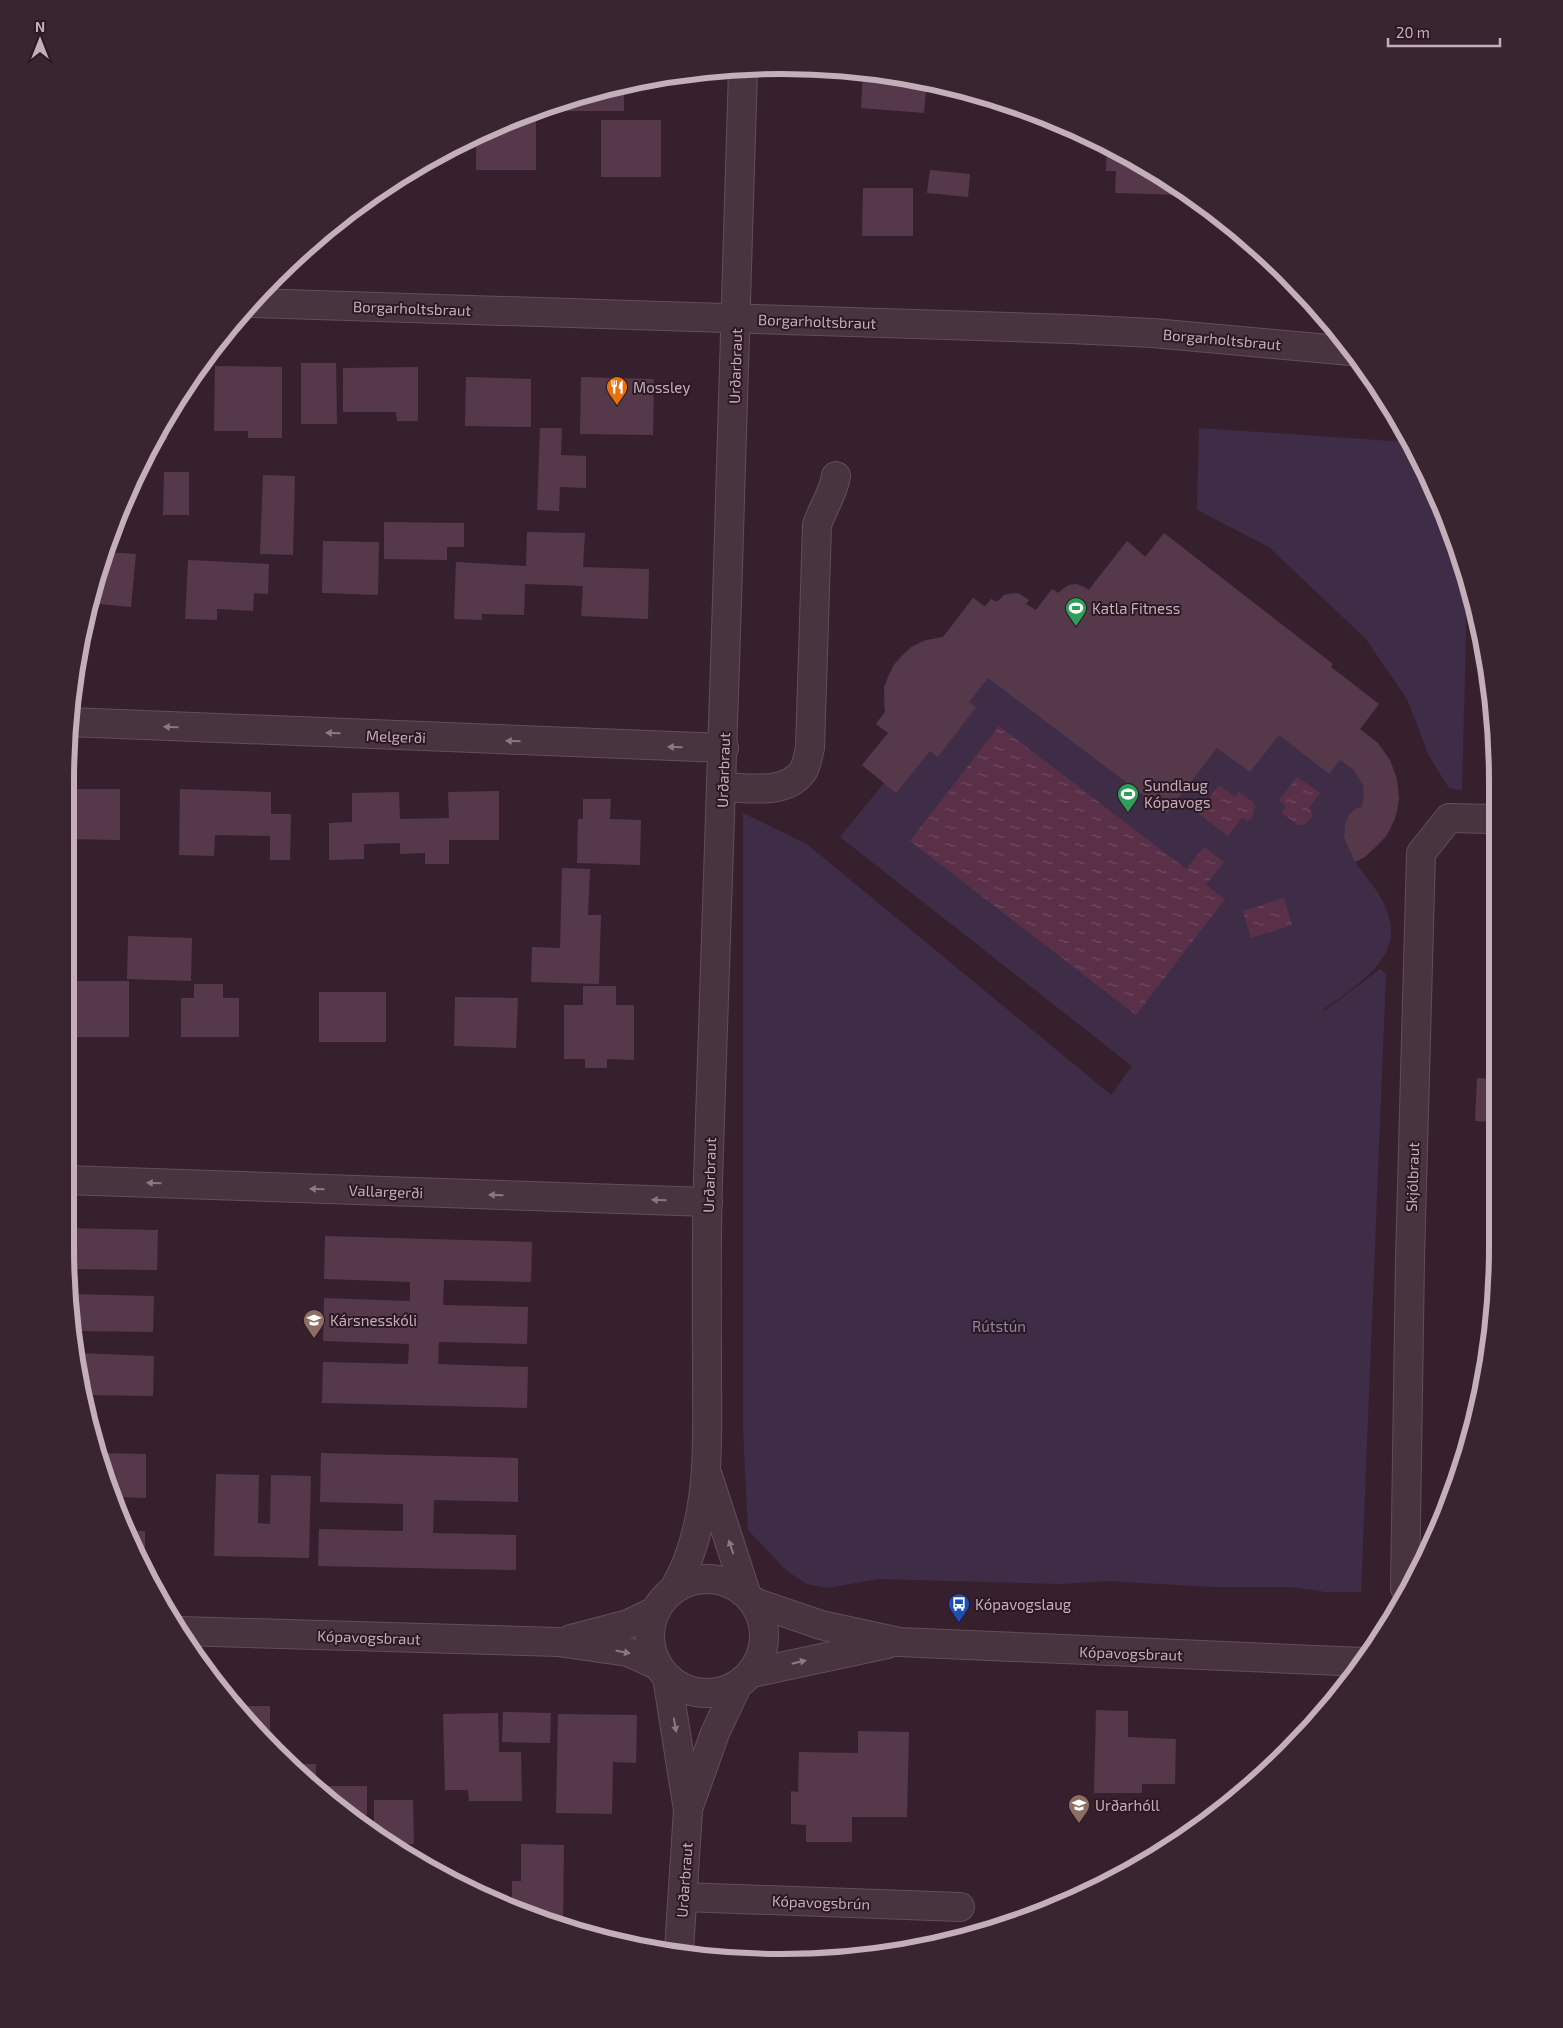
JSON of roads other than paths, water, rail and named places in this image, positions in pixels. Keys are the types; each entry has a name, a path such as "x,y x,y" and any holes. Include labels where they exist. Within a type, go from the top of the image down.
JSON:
{"street":[{"name":"Urðarbraut","path":"674,1589 688,1565 695,1543 707,1472 708,1202 723,787 743,75"},
{"name":"Borgarholtsbraut","path":"260,303 736,317 1154,332 1342,350"},
{"path":"723,787 771,788 792,783 804,770 810,748 818,525 821,512 834,489 836,476"},
{"name":"Melgerði","path":"76,722 724,748"},
{"name":"Skjólbraut","path":"1405,1580 1410,1260 1421,854 1449,818 1489,819"},
{"name":"Vallargerði","path":"74,1180 708,1202"},
{"name":"Urðarbraut","path":"707,1472 750,1598"},
{"path":"711,1578 730,1583 750,1598 763,1620 765,1638 761,1657 744,1680 719,1692 700,1693 682,1688 662,1671 651,1648 650,1629 655,1611 663,1599 674,1589 692,1580 711,1578"},
{"name":"Kópavogsbraut","path":"750,1598 820,1625 899,1642 1354,1662"},
{"name":"Kópavogsbraut","path":"558,1642 628,1624 655,1611"},
{"name":"Kópavogsbraut","path":"188,1631 558,1642 628,1652 662,1671"},
{"name":"Kópavogsbraut","path":"744,1680 899,1642"},
{"name":"Urðarbraut","path":"662,1671 688,1810 679,1947"},
{"name":"Urðarbraut","path":"688,1810 715,1733 744,1680"},
{"name":"Kópavogsbrún","path":"682,1897 960,1907"}],"water":[{"path":"999,726 1186,869 1204,847 1224,862 1206,885 1225,899 1136,1015 910,841"},
{"path":"1297,777 1320,793 1309,808 1312,813 1311,819 1303,825 1298,825 1282,813 1286,806 1279,801"},
{"path":"1219,785 1235,797 1239,792 1253,802 1255,806 1252,818 1247,821 1242,817 1228,836 1198,813"},
{"path":"1284,898 1292,925 1251,938 1243,911"}],"place":[{"name":"Mossley","path":"617,406"},
{"name":"Katla Fitness","path":"1076,627"},
{"name":"Sundlaug Kópavogs","path":"1128,813"},
{"name":"Kársnesskóli","path":"314,1339"},
{"name":"Kópavogslaug","path":"959,1623"},
{"name":"Urðarhóll","path":"1079,1824"}],"park label":[{"name":"Rútstún","path":"999,1326"}]}
